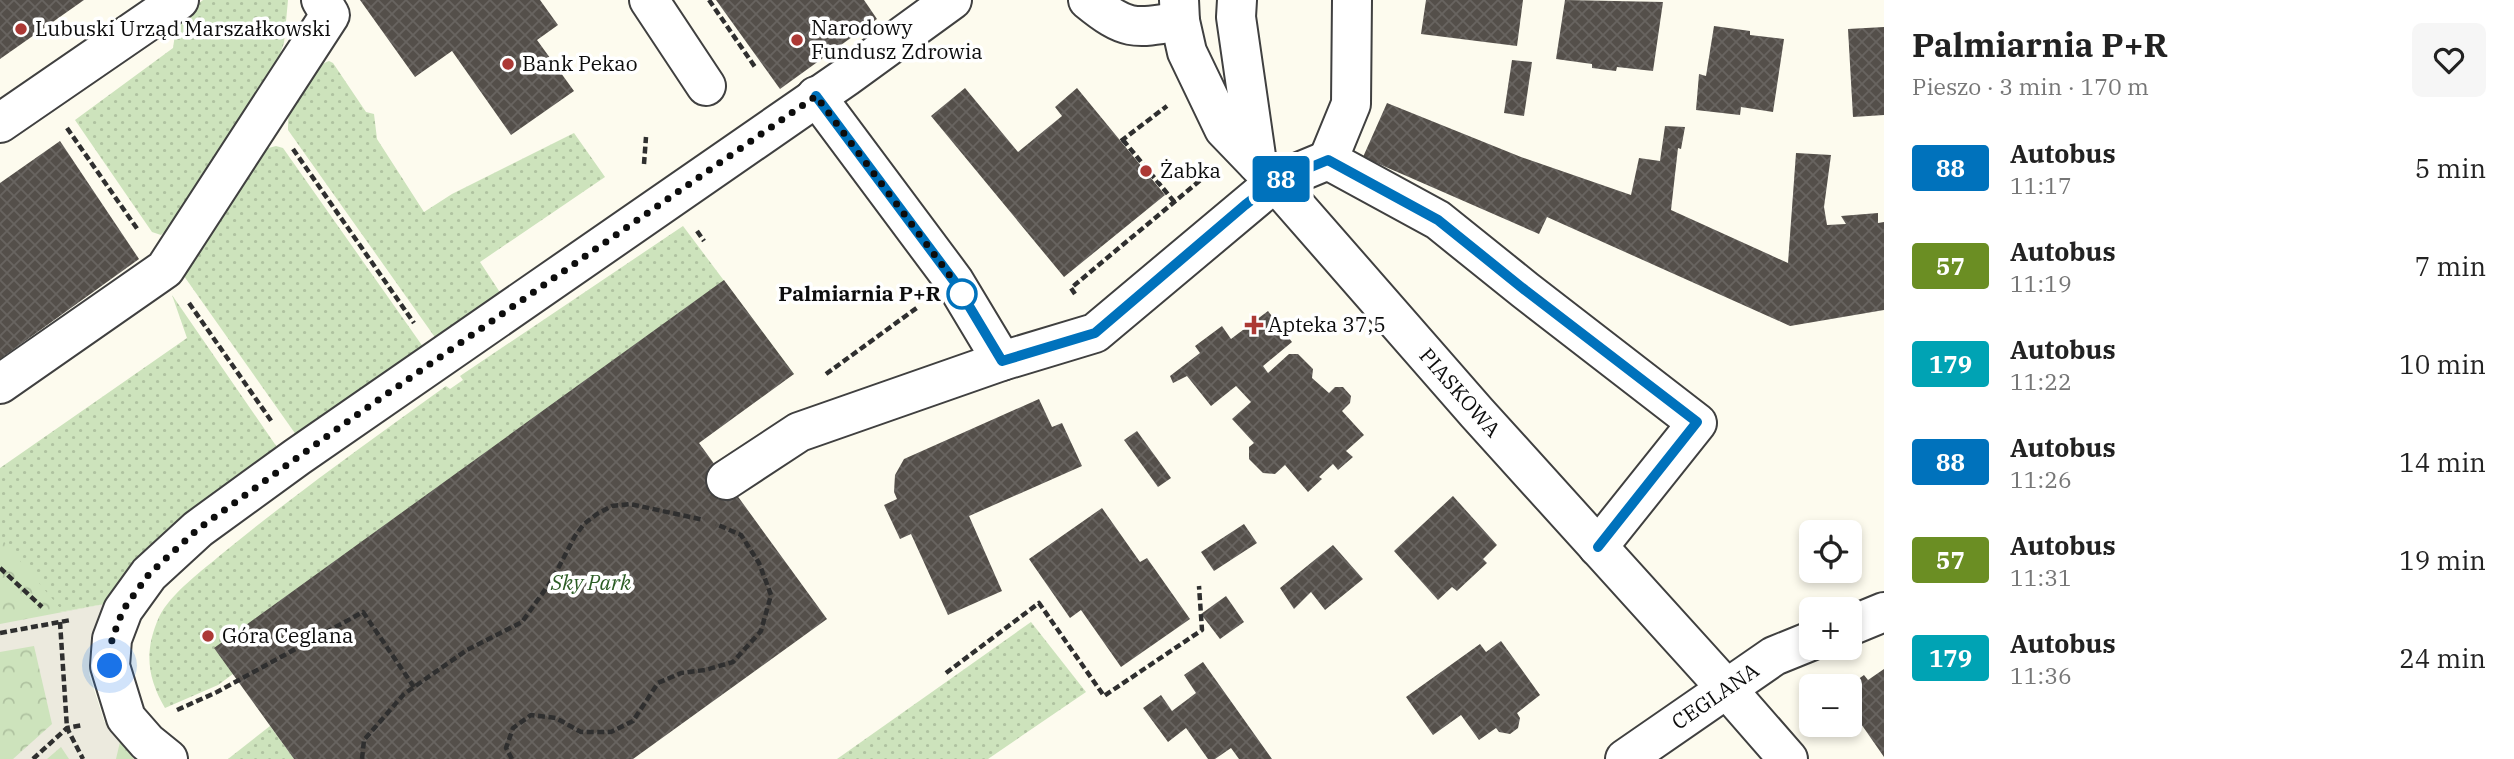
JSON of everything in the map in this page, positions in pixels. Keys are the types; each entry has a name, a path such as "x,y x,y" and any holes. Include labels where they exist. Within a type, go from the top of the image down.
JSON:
{"street":[{"path":"0,123 179,0"},
{"path":"0,384 165,269 330,15 321,0"},
{"path":"649,0 706,86"},
{"path":"168,759 126,718 110,666 112,639 123,610 149,574 198,529 952,0"},
{"path":"1088,0 1110,18 1139,28 1180,11"},
{"path":"726,480 799,432 1002,361 1095,333 1245,205 1266,172 1236,18 1237,0"},
{"path":"1328,160 1351,104 1352,0"},
{"name":"PIASKOWA","path":"1180,11 1187,52 1224,129 1266,172 1788,759"},
{"path":"816,96 954,281 1002,361"},
{"path":"1266,172 1328,160 1438,220 1697,422 1598,547"},
{"path":"1862,621 1884,612"},
{"name":"CEGLANA","path":"1625,759 1774,656 1799,647"}],"path":[{"path":"709,0 755,67"},
{"path":"43,93 165,269"},
{"path":"1167,106 1122,140 1183,211"},
{"path":"298,157 416,326"},
{"path":"1076,297 1071,288 1215,168"},
{"path":"821,377 954,281"},
{"path":"195,311 268,416"},
{"path":"362,759 364,740 404,694 467,650 522,622 552,580 584,524 612,506 630,504 706,520 741,535 759,563 771,596 761,631 733,662 681,673 658,683 633,721 611,732 581,732 556,718 531,715 513,729 506,748 512,759"},
{"path":"0,568 42,607"},
{"path":"946,673 1039,603 1104,696 1202,630 1199,586"},
{"path":"0,633 123,610"},
{"path":"33,759 67,729 126,718 167,715 218,692 363,612 414,687"},
{"path":"60,622 67,729 83,759"}],"green space":[{"path":"203,0 288,0 284,43 270,81 171,226 161,235 152,232 75,120 173,48 177,21"},
{"path":"329,61 366,112 374,114 377,139 424,212 452,194 574,133 605,177 480,262 503,297 439,343 288,130 289,114 300,92 312,75"},
{"path":"276,146 283,148 426,351 299,439 179,269 261,150"},
{"path":"683,226 794,374 233,674 218,685 165,708 151,675 151,641 164,608 188,582 278,510 418,406 446,386 450,389 463,380 460,376"},
{"path":"172,295 281,453 110,603 60,612 0,558 0,468 187,338"},
{"path":"0,537 60,608 60,612 110,603 93,635 89,675 104,722 134,759 0,759"},
{"path":"1031,622 1086,692 988,759 837,759"},
{"path":"270,726 294,759 228,759"}],"shaded area":[{"path":"110,603 93,635 89,675 104,722 120,742 116,759 69,759 61,747 47,759 13,759 52,724 34,646 0,652 0,624"}],"building":[{"name":"Lubuski Urząd Marszałkowski","path":"0,0 84,0 0,59"},
{"name":"Bank Pekao","path":"360,0 540,0 558,25 537,40 574,91 511,135 452,51 415,77"},
{"name":"Narodowy Fundusz Zdrowia","path":"716,0 864,0 877,19 780,89"},
{"path":"1426,0 1523,0 1517,46 1421,34"},
{"path":"1565,0 1663,2 1653,71 1617,67 1616,71 1592,68 1592,64 1556,59"},
{"path":"1714,26 1750,31 1750,35 1784,39 1773,112 1741,107 1740,115 1696,110 1699,74 1706,76"},
{"path":"1884,27 1884,115 1853,117 1848,29"},
{"path":"1512,60 1532,62 1524,116 1504,113"},
{"path":"965,88 1018,152 1062,116 1055,107 1077,88 1165,195 1064,277 931,116"},
{"path":"1387,103 1521,157 1631,195 1639,158 1660,161 1665,126 1685,127 1681,149 1678,148 1671,210 1788,263 1796,153 1831,155 1824,207 1827,225 1846,224 1841,216 1878,213 1878,223 1884,222 1884,310 1790,326 1547,217 1539,234 1363,157"},
{"path":"60,141 139,259 0,359 0,183"},
{"name":"Sky Park","path":"724,280 794,374 699,443 827,619 633,759 294,759 214,648"},
{"path":"1268,311 1292,342 1263,366 1268,373 1289,354 1298,354 1313,369 1312,378 1329,393 1335,387 1343,387 1351,396 1350,403 1342,411 1364,435 1346,451 1353,457 1338,470 1333,464 1308,492 1285,465 1275,474 1263,473 1249,459 1249,447 1254,443 1232,419 1251,402 1236,386 1211,406 1187,376 1173,383 1170,376 1200,353 1195,346 1222,326 1231,339"},
{"path":"1039,399 1052,427 1062,423 1082,466 969,516 1002,591 948,615 911,534 900,539 884,505 897,499 894,492 895,475 904,459"},
{"path":"1137,431 1171,478 1158,487 1124,440"},
{"path":"1453,496 1497,545 1483,559 1487,563 1457,591 1452,587 1438,600 1394,551"},
{"path":"1102,508 1140,562 1147,558 1190,619 1121,667 1081,610 1070,618 1029,559"},
{"path":"1244,524 1257,543 1214,571 1201,552"},
{"path":"1333,545 1363,579 1325,610 1311,592 1294,609 1280,588"},
{"path":"1226,596 1244,622 1220,639 1201,614"},
{"path":"1501,641 1540,695 1517,713 1520,718 1518,728 1510,734 1499,732 1496,728 1479,740 1461,715 1433,735 1406,697 1480,644 1486,652"},
{"path":"1203,662 1272,759 1239,759 1231,748 1215,759 1208,759 1186,728 1168,742 1143,708 1161,695 1172,711 1196,693 1184,675"},
{"path":"1884,669 1884,757 1862,725 1862,676 1864,675 1868,680"}],"bus line":[{"name":"88","path":"816,96 954,281 1002,361 1095,333 1275,182 1328,160 1438,220 1697,422 1598,547"}],"place":[{"name":"Lubuski Urząd Marszałkowski","path":"21,29"},
{"name":"Narodowy Fundusz Zdrowia","path":"797,40"},
{"name":"Bank Pekao","path":"508,64"},
{"name":"Żabka","path":"1146,171"},
{"name":"Palmiarnia P+R","path":"962,294"},
{"name":"Apteka 37,5","path":"1254,325"},
{"name":"Góra Ceglana","path":"208,636"}],"route":[{"path":"110,666 112,639 123,610 149,574 198,529 439,357 816,96 954,281 966,301 962,294"}]}
